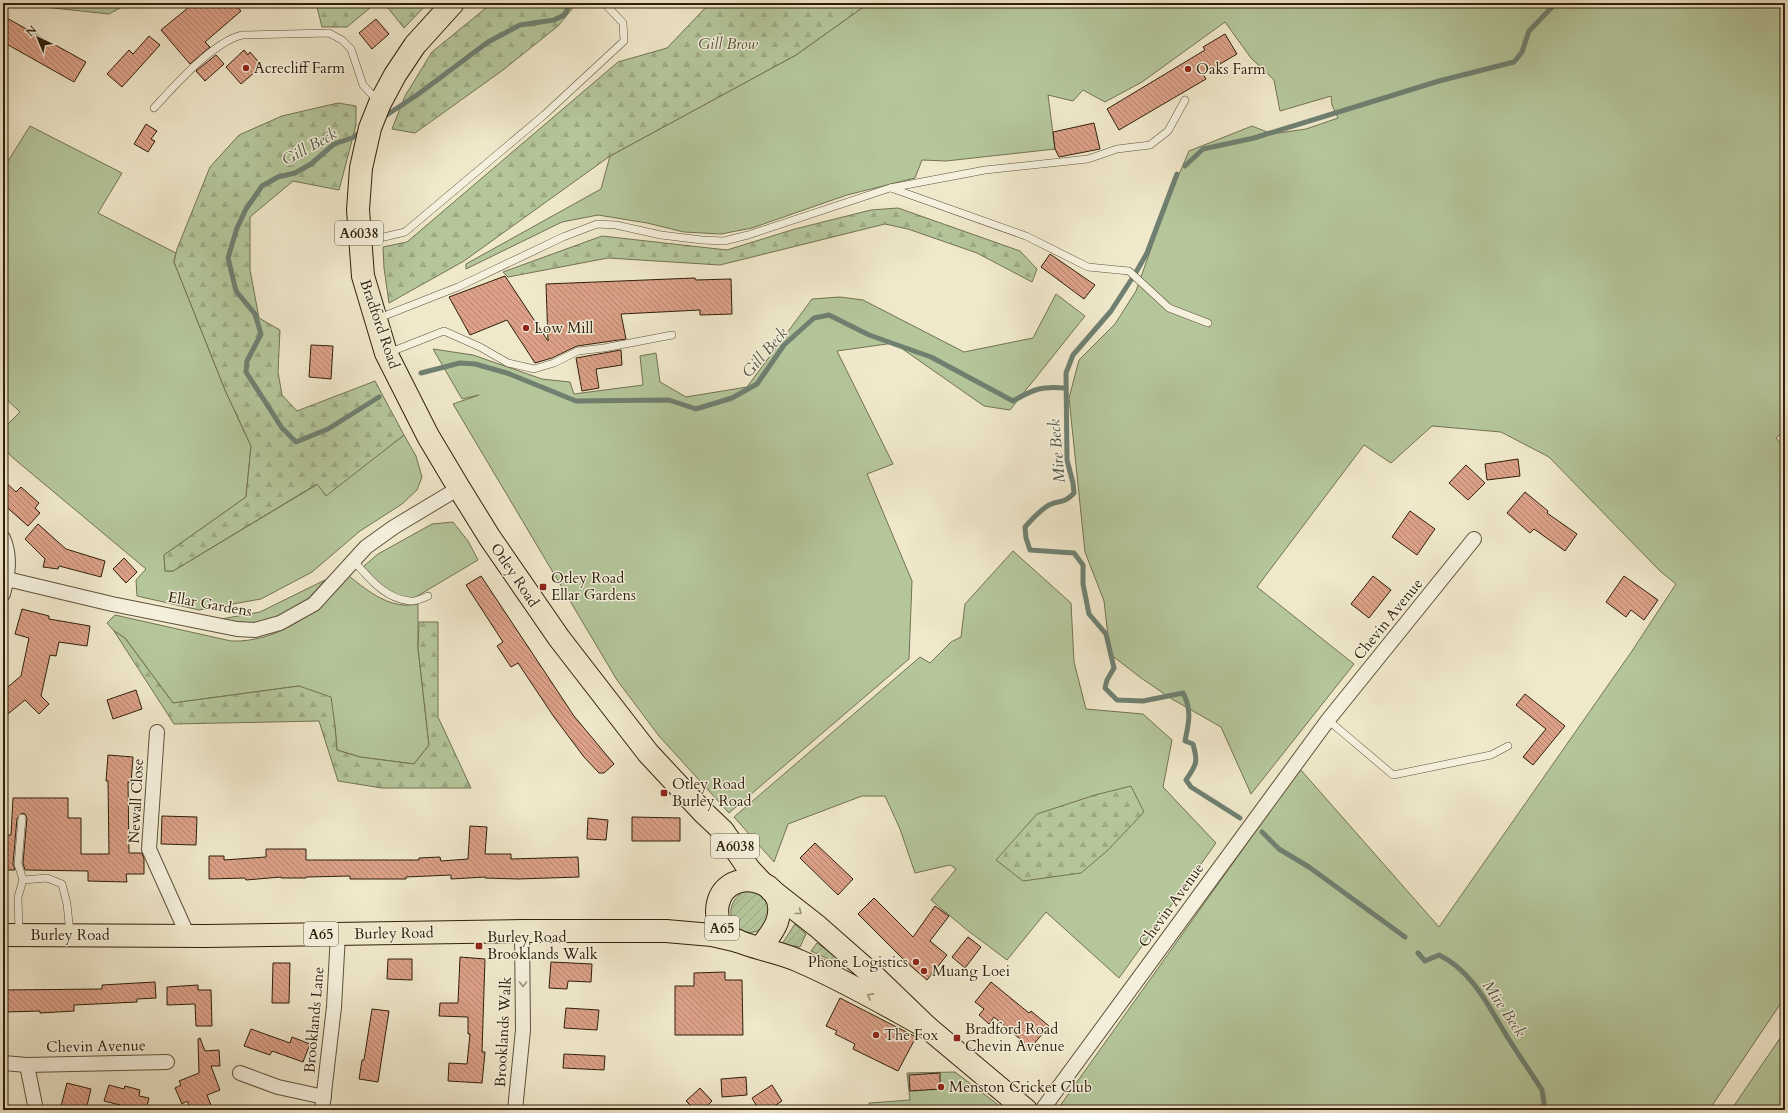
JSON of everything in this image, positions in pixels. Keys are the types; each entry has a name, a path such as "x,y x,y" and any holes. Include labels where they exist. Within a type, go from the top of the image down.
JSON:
{"main road":[{"name":"Bradford Road","path":"401,384 386,353 363,276 359,242 361,168 370,128 380,103 395,75 415,45 453,3"},
{"name":"Otley Road","path":"401,384 428,436 490,538 559,638 648,753 703,812"},
{"name":"A6038","path":"703,812 729,838 749,869 766,885"},
{"name":"A6038","path":"703,812 729,858 731,874 723,896"},
{"name":"A65","path":"928,1028 838,979 798,960 738,941 729,936 721,927 717,914 723,896 745,879 752,879 766,885 817,926 875,977 928,1028 1026,1110"},
{"path":"760,948 777,924 779,915 779,904 775,896 766,885"},
{"name":"Burley Road","path":"666,931 696,921 709,913 723,896"},
{"name":"Burley Road","path":"11,935 188,936 522,930 666,931 712,935 738,941"}],"street":[{"name":"Ellar Gardens","path":"7,579 112,604 237,629 255,630 280,622 314,604 366,547 394,527 459,488"},
{"path":"3,538 8,550 7,579 3,594"},
{"name":"Chevin Avenue","path":"1042,1110 1328,720 1474,539"},
{"name":"Newall Close","path":"157,732 149,849 188,936"},
{"name":"Brooklands Walk","path":"515,1110 523,1030 522,930"},
{"name":"Brooklands Lane","path":"323,1103 334,1007 338,934"},
{"name":"Chevin Avenue","path":"3,1063 27,1065 167,1062"},
{"name":"Chevin Avenue","path":"27,1065 36,1110"},
{"path":"240,1074 323,1103"}],"lane":[{"path":"359,242 405,232 544,115 624,41 623,23 607,6"},
{"path":"154,108 187,73 232,37 242,35 311,32 329,33 342,40 351,49 363,85 380,103"},
{"path":"375,320 458,287 563,237 597,224 616,225 682,238 724,241 748,235 890,188 985,170 1088,159 1117,149 1150,145 1168,131 1185,100"},
{"path":"890,188 1026,236 1088,267 1129,271 1169,308 1208,323"},
{"path":"386,353 444,331 480,347 508,363 534,370 554,363 578,351 604,348 672,335"},
{"path":"353,560 372,582 389,596 411,602 428,596"},
{"path":"1328,720 1393,776 1491,755 1508,746"},
{"path":"11,935 18,897 23,880 18,864 22,818"},
{"path":"23,880 47,878 62,884 67,904 70,935"}],"green space":[{"path":"7,3 129,3 109,14"},
{"path":"316,3 376,3 347,27 322,27"},
{"path":"384,3 428,3 404,28"},
{"path":"492,3 577,3 558,26 503,70 415,133 392,129 405,96 432,52"},
{"name":"Gill Brow","path":"710,3 869,3 796,55 610,156 464,261 389,303 384,268 383,247 407,242 618,62 667,48"},
{"path":"869,3 1785,3 1785,430 1776,438 1785,448 1785,997 1709,1110 1057,1110 1300,769 1439,927 1632,651 1676,584 1660,571 1549,457 1501,432 1432,426 1391,463 1364,445 1257,587 1354,664 1251,794 1221,727 1172,699 1141,678 1110,654 1104,601 1085,552 1069,398 1079,360 1115,324 1136,291 1169,198 1189,151 1252,126 1272,134 1306,129 1338,118 1332,105 1331,96 1280,111 1274,80 1251,58 1225,22 1142,82 1105,102 1083,90 1073,101 1048,95 1055,149 946,161 922,160 915,178 847,195 752,228 721,234 684,232 647,223 598,215 562,222 466,269 466,264 601,189 610,156 796,55"},
{"path":"338,103 356,106 356,125 339,190 293,181 250,217 250,270 259,318 280,330 278,372 282,395 297,411 375,381 404,435 326,496 317,484 173,571 165,571 164,555 246,497 251,446 225,390 174,262 177,249 210,167 239,135 282,116"},
{"path":"30,126 122,173 98,213 176,253 174,262 225,390 251,446 246,497 164,555 165,571 173,571 318,484 326,495 404,435 416,456 422,477 417,490 402,504 360,531 312,572 261,599 199,610 137,596 136,580 146,569 12,457 3,447 3,429 20,412 3,396 3,169"},
{"path":"898,208 1020,251 1037,269 1032,282 977,253 908,229 885,224 720,265 608,258 508,277 503,272 602,236 727,250 795,229 871,210"},
{"path":"1056,294 1085,316 1010,410 984,406 894,343 837,351 893,464 867,474 912,581 909,659 729,813 659,736 617,680 453,404 479,395 462,399 433,349 473,355 542,379 570,382 574,394 643,385 640,356 656,353 660,382 686,397 747,387 812,299 840,297 863,300 964,352 1033,338"},
{"path":"453,522 468,541 478,560 414,598 399,597 392,593 380,584 363,567 378,554 432,524"},
{"path":"1013,551 1071,603 1074,662 1086,709 1143,714 1172,740 1163,787 1216,843 1119,978 1046,912 1007,960 967,930 931,900 956,869 950,865 915,873 900,829 885,796 862,796 788,824 774,862 734,817 920,657 930,663 951,642 961,637 965,604"},
{"path":"349,576 364,588 390,602 408,605 418,604 418,648 429,745 414,764 360,757 337,750 335,726 299,686 173,703 125,638 114,631 107,623 115,615 231,641 265,637 281,631 311,612 338,589"},
{"path":"325,580 308,599 282,615 258,624 216,620 260,612"},
{"path":"419,622 438,622 438,717 471,788 382,788 338,781 319,721 174,724 114,631 125,638 173,703 299,686 331,697 337,750 360,757 414,764 429,745 418,648"},
{"path":"1131,786 1144,812 1107,851 1081,873 1023,881 996,860 1037,814 1095,795"},
{"path":"745,891 760,892 771,904 764,929 750,933 743,931 737,927 731,916 732,905 739,895"},
{"path":"795,924 806,934 800,947 782,944"},
{"path":"817,943 839,959 837,963 811,951"},
{"path":"1785,1031 1785,1110 1731,1110"},
{"name":"Menston Cricket Club","path":"955,1072 1005,1110 869,1110 869,1103 910,1100 907,1073"}],"building":[{"path":"194,3 234,3 241,11 205,42 210,47 190,64 161,30"},
{"path":"3,16 86,62 74,82 3,42"},
{"path":"376,19 389,34 372,49 359,33"},
{"name":"Oaks Farm","path":"1225,34 1237,54 1203,74 1206,79 1119,130 1107,109 1205,50 1203,47"},
{"path":"149,36 160,45 122,87 107,74 129,50 133,54"},
{"name":"Acrecliff Farm","path":"244,50 248,55 250,52 262,66 241,84 226,67"},
{"path":"216,55 224,64 205,81 196,71"},
{"path":"1094,123 1100,149 1059,157 1055,149 1053,132"},
{"path":"146,124 157,131 151,139 155,141 148,152 134,144"},
{"path":"1050,254 1095,285 1084,299 1041,267"},
{"path":"505,276 548,341 546,284 695,278 696,280 731,279 732,314 700,315 700,310 621,314 626,339 577,346 552,358 535,363 507,320 470,335 449,297"},
{"path":"311,345 333,346 331,379 309,377"},
{"path":"621,350 622,365 596,369 599,388 582,391 576,358"},
{"path":"1518,459 1520,476 1487,480 1485,464"},
{"path":"1466,465 1485,483 1468,500 1449,483"},
{"path":"3,480 16,492 21,487 39,503 35,508 40,513 28,526 3,504"},
{"path":"1525,492 1548,511 1547,513 1577,534 1565,551 1534,529 1530,533 1507,513"},
{"path":"1410,511 1435,529 1417,555 1392,537"},
{"path":"38,524 66,549 105,561 101,577 59,566 58,569 43,567 45,559 25,539"},
{"path":"124,558 137,572 126,583 113,569"},
{"path":"481,576 574,716 614,764 604,773 599,773 584,757 554,717 518,663 511,667 497,646 503,642 466,585"},
{"path":"1373,576 1391,590 1369,618 1351,604"},
{"path":"1624,576 1658,600 1644,620 1631,610 1626,617 1606,602"},
{"path":"22,609 49,616 49,619 90,626 87,646 59,642 56,656 50,655 41,696 49,704 39,714 25,700 3,718 3,691 21,676 29,638 15,634"},
{"path":"136,690 142,709 113,719 107,700"},
{"path":"1525,694 1565,726 1533,765 1523,757 1546,729 1516,705"},
{"path":"108,755 133,757 131,783 128,782 129,853 142,853 144,859 144,874 126,874 127,882 88,881 88,871 25,870 23,863 27,818 25,814 22,813 17,818 13,864 15,870 3,870 3,838 7,838 7,835 11,835 13,798 68,798 68,818 81,818 81,854 109,854 108,781 106,781"},
{"path":"162,816 197,817 196,845 161,844"},
{"path":"632,817 680,818 680,841 632,841"},
{"path":"588,818 608,820 606,840 587,839"},
{"path":"470,826 487,827 485,854 511,854 511,859 578,857 579,877 518,879 485,877 451,879 451,875 406,877 406,879 350,879 350,876 306,878 281,877 246,880 245,878 209,879 209,856 224,856 224,860 266,857 266,849 306,849 306,860 419,860 419,858 440,857 441,861 468,859"},
{"path":"815,843 853,879 838,895 800,858"},
{"path":"874,898 913,937 935,906 949,916 930,941 947,955 927,980 906,962 858,914"},
{"path":"968,937 981,947 965,968 952,957"},
{"path":"460,957 485,959 482,1052 485,1052 482,1083 448,1081 449,1063 467,1064 470,1034 468,1034 468,1017 439,1016 440,1003 458,1003"},
{"path":"388,959 412,959 412,980 387,979"},
{"path":"551,962 592,964 591,982 568,981 567,989 549,988"},
{"path":"273,963 290,963 289,1003 272,1003"},
{"path":"725,972 725,980 742,980 743,1035 675,1035 675,986 694,986 694,973"},
{"path":"155,982 156,998 137,999 137,1002 74,1005 74,1011 40,1013 40,1011 5,1012 5,1009 3,1009 3,990 102,989 102,985"},
{"path":"991,982 1029,1013 1031,1011 1049,1026 1028,1051 1018,1042 1020,1039 994,1017 989,1024 979,1015 984,1009 975,1002"},
{"path":"198,985 198,990 211,990 212,1026 196,1026 195,1004 167,1005 167,987"},
{"name":"The Fox","path":"840,998 916,1037 898,1071 853,1049 855,1044 835,1034 837,1031 826,1026"},
{"path":"566,1008 599,1010 597,1030 564,1028"},
{"path":"372,1009 389,1011 378,1082 359,1079 362,1060 364,1060"},
{"path":"251,1029 290,1043 292,1037 310,1044 303,1062 272,1051 270,1055 244,1046"},
{"path":"200,1038 205,1051 219,1050 220,1066 211,1066 220,1090 207,1095 213,1110 191,1110 187,1101 182,1104 175,1088 181,1085 179,1081 199,1073 198,1039"},
{"path":"564,1054 605,1056 604,1070 563,1068"},
{"path":"940,1073 940,1089 910,1091 909,1075"},
{"path":"746,1077 747,1095 722,1097 721,1079"},
{"path":"67,1083 91,1089 86,1110 60,1110"},
{"path":"109,1085 124,1089 125,1086 140,1090 139,1096 149,1098 146,1110 119,1110 120,1105 104,1101"},
{"path":"772,1085 782,1101 768,1110 759,1110 752,1098"},
{"path":"700,1088 712,1101 703,1110 695,1110 686,1101"}],"waterway":[{"name":"Gill Beck","path":"382,118 417,95 488,42 520,25 554,20 564,15 571,3"},
{"path":"1185,166 1203,149 1254,138 1439,81 1514,62 1522,52 1529,31 1556,3"},
{"name":"Gill Beck","path":"362,131 352,138 334,144 311,164 295,173 278,177 262,186 246,209 237,228 228,258 236,291 255,314 261,334 247,361 246,372 282,428 296,442 328,429 379,397"},
{"path":"1135,274 1147,253 1177,174"},
{"name":"Mire Beck","path":"1131,280 1111,311 1073,355 1066,373 1067,460 1074,493 1067,499 1049,505 1036,515 1025,527 1026,538 1030,550 1074,553 1083,565 1083,584 1089,614 1106,634 1114,668 1107,680 1105,688 1117,700 1143,701 1183,693 1189,711 1185,741 1193,744 1196,755 1196,763 1186,780 1191,787 1240,818"},
{"name":"Gill Beck","path":"421,373 460,363 475,364 507,373 576,401 669,400 696,409 732,398 757,384 784,345 814,318 829,315 869,335 931,357 1013,401 1038,389 1065,388"},
{"name":"Mire Beck","path":"1262,832 1279,849 1309,867 1405,937"},
{"name":"Mire Beck","path":"1418,953 1425,961 1439,955 1450,961 1468,977 1476,987 1490,1007 1511,1044 1542,1090 1544,1102 1543,1110"}],"place":[{"name":"Acrecliff Farm","path":"246,68"},
{"name":"Oaks Farm","path":"1188,69"},
{"name":"Low Mill","path":"526,328"},
{"name":"Otley Road Ellar Gardens","path":"543,587"},
{"name":"Otley Road Burley Road","path":"664,793"},
{"name":"Burley Road Brooklands Walk","path":"479,946"},
{"name":"Phone Logistics","path":"916,962"},
{"name":"Muang Loei","path":"924,971"},
{"name":"The Fox","path":"876,1035"},
{"name":"Bradford Road Chevin Avenue","path":"957,1038"},
{"name":"Menston Cricket Club","path":"941,1087"}]}
